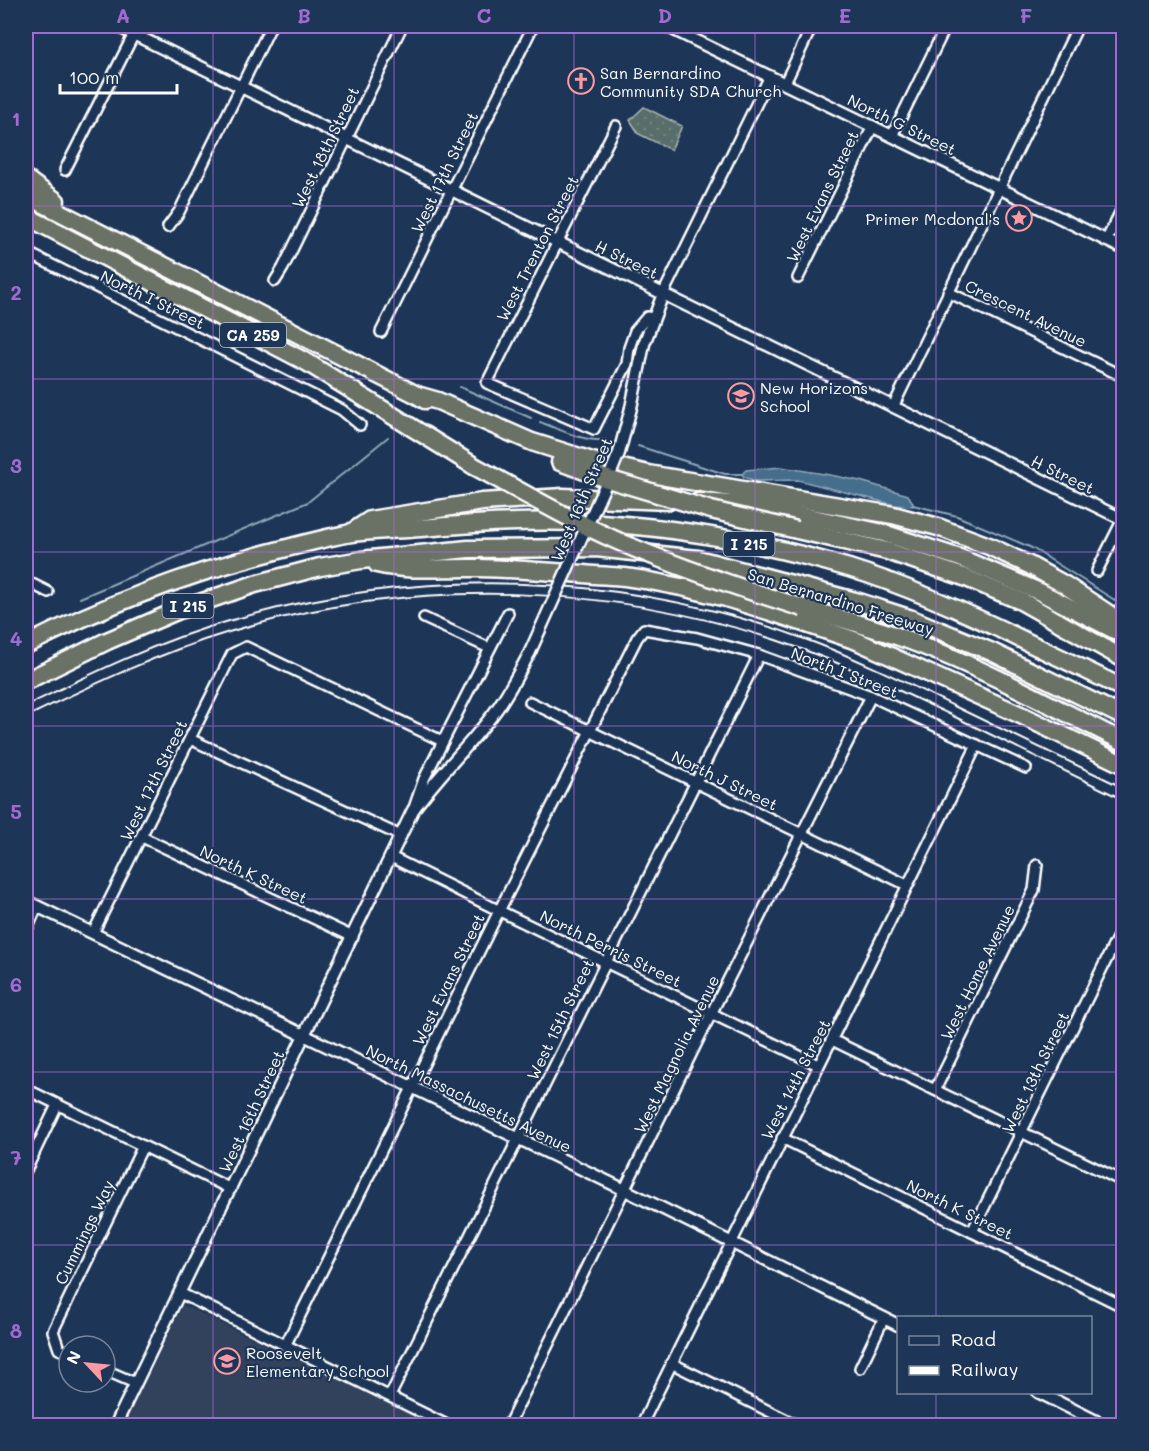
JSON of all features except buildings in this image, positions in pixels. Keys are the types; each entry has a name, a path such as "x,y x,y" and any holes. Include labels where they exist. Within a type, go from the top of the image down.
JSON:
{"highway":[{"path":"26,180 103,235"},
{"name":"CA 259","path":"26,195 417,394"},
{"name":"CA 259","path":"26,216 308,363 474,465 556,511 632,548 729,584 868,626"},
{"path":"417,394 435,407 547,458 601,477 711,510 887,551 964,577 1021,601 1124,659"},
{"path":"417,394 532,442 592,461 648,474 893,515 938,527 989,546 1029,565 1065,585 1124,624"},
{"path":"348,534 370,520 482,502 571,497 752,505 883,533 960,558 1040,592 1124,635"},
{"name":"San Bernardino Freeway","path":"26,645 70,623 195,574 297,545 348,534 449,525 526,521 585,522 723,538 790,552 852,569 916,592 980,619 1124,689"},
{"name":"San Bernardino Freeway","path":"26,681 107,641 179,610 255,584 320,567 361,560 468,549 597,548 698,559 909,618 992,652 1124,717"},
{"path":"361,560 412,570 477,568 625,577 686,588 768,611 857,641 1023,716 1124,765"},
{"path":"868,626 1023,716"},
{"path":"868,626 923,646 980,671 1124,742"}],"street":[{"name":"H Street","path":"117,26 136,30 241,86 1123,519"},
{"path":"168,227 179,212 271,26"},
{"name":"West 18th Street","path":"275,281 402,26"},
{"name":"West 17th Street","path":"381,332 533,26"},
{"path":"785,83 813,26"},
{"path":"892,136 946,26"},
{"path":"893,407 1078,26"},
{"name":"North G Street","path":"673,27 1124,249"},
{"path":"65,170 136,30"},
{"name":"West 16th Street","path":"413,810 494,713 510,690 530,652 622,444 644,344 663,294 770,76"},
{"name":"West Trenton Street","path":"616,126 487,383 594,429 627,364 629,348 635,331 646,317 653,318"},
{"name":"West Evans Street","path":"798,278 873,126"},
{"path":"1106,241 1124,205"},
{"name":"North I Street","path":"26,252 342,410 360,425"},
{"name":"Crescent Avenue","path":"948,292 1124,377"},
{"path":"1097,571 1123,519"},
{"path":"26,581 48,592"},
{"name":"West 16th Street","path":"115,1425 391,857 442,741 507,613"},
{"path":"424,618 489,648"},
{"name":"West Evans Street","path":"285,1346 589,731 637,638 644,629"},
{"name":"North I Street","path":"644,629 696,638 759,656 871,696 1026,768"},
{"name":"West 17th Street","path":"93,933 232,654 246,647 442,741"},
{"name":"West 15th Street","path":"390,1396 759,656"},
{"name":"West Magnolia Avenue","path":"508,1425 871,696"},
{"name":"North J Street","path":"530,702 907,885"},
{"path":"190,739 401,836"},
{"name":"West 14th Street","path":"640,1425 977,745"},
{"name":"North K Street","path":"142,837 352,937"},
{"name":"North Perris Street","path":"391,857 818,1065"},
{"name":"West Home Avenue","path":"935,1090 1034,890 1036,865"},
{"name":"North Massachusetts Avenue","path":"26,901 625,1190 897,1324"},
{"path":"26,932 38,906"},
{"name":"West 13th Street","path":"972,1232 1124,924"},
{"path":"832,1040 1124,1182"},
{"path":"26,1089 231,1189"},
{"path":"26,1170 57,1105"},
{"name":"North K Street","path":"783,1138 1124,1307"},
{"name":"Cummings Way","path":"57,1342 53,1331 143,1146"},
{"path":"180,1293 449,1425"},
{"path":"860,1368 884,1318"},
{"path":"671,1363 799,1425"},
{"path":"117,1375 135,1383"},
{"path":"1042,1394 1106,1425"}],"shaded area":[{"path":"781,467 860,481 908,495 913,506 895,505 798,480 756,481 742,474 746,470"},
{"path":"26,594 34,602 32,617 26,621"},
{"name":"Roosevelt Elementary School","path":"183,1305 432,1425 124,1425"}],"green space":[{"path":"644,107 682,126 671,150 637,133 630,120"}],"waterway":[{"path":"460,387 531,418"},
{"path":"540,422 581,437 606,440"},
{"path":"80,598 308,502 388,437"},
{"path":"638,446 725,474 742,474"},
{"path":"913,505 957,516 1032,548 1124,606"}],"railway":[{"path":"26,706 101,670 177,638 229,621 300,603 372,591 444,585 517,584 589,589 661,599 732,616 802,638 880,670 1124,788"},
{"path":"26,717 151,660 203,640 299,614 370,602 442,595 514,594 586,599 657,609 727,625 796,647 894,688 1124,800"}],"place":[{"name":"San Bernardino Community SDA Church","path":"581,81"},
{"name":"Primer Mcdonal's","path":"1019,218"},
{"name":"New Horizons School","path":"741,396"},
{"name":"Roosevelt Elementary School","path":"227,1361"}]}
